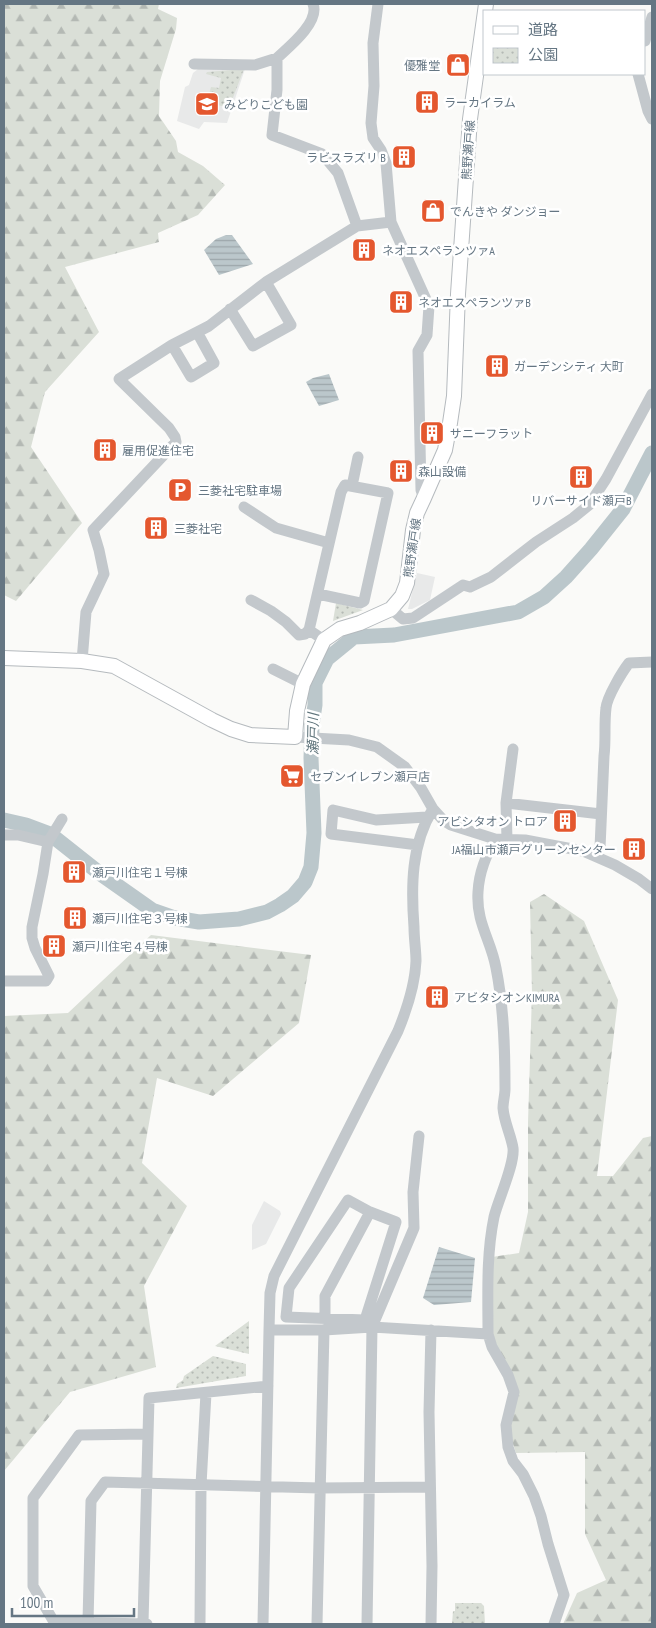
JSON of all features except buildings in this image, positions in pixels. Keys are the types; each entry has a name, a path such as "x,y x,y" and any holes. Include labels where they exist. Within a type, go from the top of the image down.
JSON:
{"main road":[{"name":"熊野瀬戸線","path":"391,609 402,596 407,583 416,512 445,450 450,423 454,396 458,294 470,119 483,26"},
{"path":"4,658 82,661 114,666 231,729 250,734 299,737 297,711 303,684 324,640 340,629 391,609"}],"street":[{"path":"194,64 255,65 277,58 299,38 309,24 314,8 313,4"},
{"path":"378,4 373,43 374,86 371,123 373,138 381,150 386,163 392,222 428,306 427,335 418,351 421,490 424,498"},
{"path":"646,38 652,17"},
{"path":"277,58 277,90 272,135 322,154 338,173 357,226"},
{"path":"638,75 652,119"},
{"path":"82,661 86,612 104,574 93,530 176,442 176,437 169,428 119,379 172,346 209,326 266,282 357,226 392,222"},
{"path":"230,309 253,346 290,325 266,282"},
{"path":"172,346 191,377 214,362 197,332"},
{"path":"391,609 403,618 413,618 463,585 470,587 491,577 536,542 573,518 589,505 652,394"},
{"path":"352,486 358,458"},
{"path":"251,600 271,611 299,635 305,634 309,630 341,492 345,485 388,494 364,601 360,603 318,594"},
{"path":"244,507 276,528 329,543"},
{"path":"309,630 324,640"},
{"path":"595,856 600,848 606,743 606,707 616,684 629,663 652,662"},
{"path":"273,669 303,684"},
{"path":"263,1624 270,1293 274,1276 398,1031 409,1002 416,959 412,886 418,845 430,813 421,788 405,767 381,749 359,742 299,737"},
{"path":"513,749 501,839 484,862 478,892 478,911 483,931 492,952 503,1012 505,1092 503,1108 513,1150 511,1163 494,1217 490,1247 488,1334 492,1347 508,1375 514,1392 506,1425 508,1447 513,1461 523,1474 539,1509 564,1595 554,1624"},
{"path":"506,803 601,814"},
{"path":"418,845 331,834 332,810 376,820 430,813 451,825 501,839 534,842 582,851 615,865 640,879 652,889"},
{"path":"4,981 46,981 49,976 35,948 32,938 32,927 49,839 62,819"},
{"path":"4,835 49,839"},
{"path":"369,1325 414,1228 413,1192 419,1136"},
{"path":"325,1325 286,1317 289,1288 348,1200 370,1212 396,1222 369,1325 370,1486 367,1624"},
{"path":"317,1624 325,1296 370,1212"},
{"path":"269,1330 325,1325 369,1325 488,1334"},
{"path":"431,1330 431,1624"},
{"path":"147,1434 79,1435 33,1498 33,1586 54,1622 145,1624 149,1398 268,1386"},
{"path":"200,1624 201,1485 206,1393"},
{"path":"88,1622 91,1501 105,1482 320,1488 370,1486 430,1487"}],"shaded area":[{"name":"みどりこども園","path":"198,69 245,69 227,123 204,122 199,129 177,121 185,87 189,85 193,73"},
{"path":"232,235 253,264 219,275 204,250 216,239"},
{"path":"329,374 339,400 319,406 306,382"},
{"path":"417,573 435,577 430,600 412,609 408,609"},
{"path":"264,1201 280,1211 281,1214 266,1244 252,1250 252,1225"},
{"path":"439,1247 475,1258 471,1302 434,1305 423,1298"}],"green space":[{"path":"4,4 159,4 158,9 177,18 176,29 160,81 159,116 176,141 178,152 203,166 225,185 198,215 158,233 159,242 65,267 99,332 45,392 31,447 82,523 16,601 4,595"},
{"path":"244,69 229,108 207,102 211,87 219,88 221,78 206,74 207,72"},
{"path":"336,603 363,610 333,621"},
{"path":"544,894 584,921 618,1000 597,1176 613,1176 643,1138 652,1136 652,1624 563,1624 577,1593 606,1580 585,1534 585,1452 516,1453 507,1426 514,1385 486,1320 492,1257 519,1253 528,1212 528,1123 532,993 530,902"},
{"path":"151,935 311,955 299,1023 213,1096 157,1078 142,1163 187,1206 144,1286 156,1367 70,1392 4,1471 4,1016 68,1013"},
{"path":"249,1321 249,1354 215,1346"},
{"path":"213,1356 246,1364 246,1376 176,1388 184,1376"},
{"path":"455,1603 481,1603 484,1606 485,1624 452,1624"}],"waterway":[{"name":"瀬戸川","path":"4,820 26,825 50,834 98,872 152,910 175,918 199,922 239,919 267,912 280,905 293,896 305,882 311,867 314,833 311,758 315,683 327,659 354,637 394,635 518,612 544,597 566,577 623,509 652,453"}],"place":[{"name":"優雅堂","path":"458,65"},
{"name":"ラーカイラム","path":"427,102"},
{"name":"みどりこども園","path":"207,104"},
{"name":"ラビスラズリ B","path":"404,157"},
{"name":"でんきや ダンジョー","path":"433,211"},
{"name":"ネオエスペランツァA","path":"364,250"},
{"name":"ネオエスペランツァB","path":"401,302"},
{"name":"ガーデンシティ 大町","path":"497,366"},
{"name":"サニーフラット","path":"432,433"},
{"name":"雇用促進住宅","path":"105,450"},
{"name":"森山設備","path":"401,471"},
{"name":"リバーサイド瀬戸B","path":"581,477"},
{"name":"三菱社宅駐車場","path":"180,490"},
{"name":"三菱社宅","path":"156,528"},
{"name":"セブンイレブン瀬戸店","path":"292,776"},
{"name":"アビシタオン トロア","path":"565,821"},
{"name":"JA福山市瀬戸グリーンセンター","path":"634,849"},
{"name":"瀬戸川住宅１号棟","path":"74,872"},
{"name":"瀬戸川住宅３号棟","path":"75,918"},
{"name":"瀬戸川住宅４号棟","path":"54,946"},
{"name":"アビタシオンKIMURA","path":"437,997"}]}
